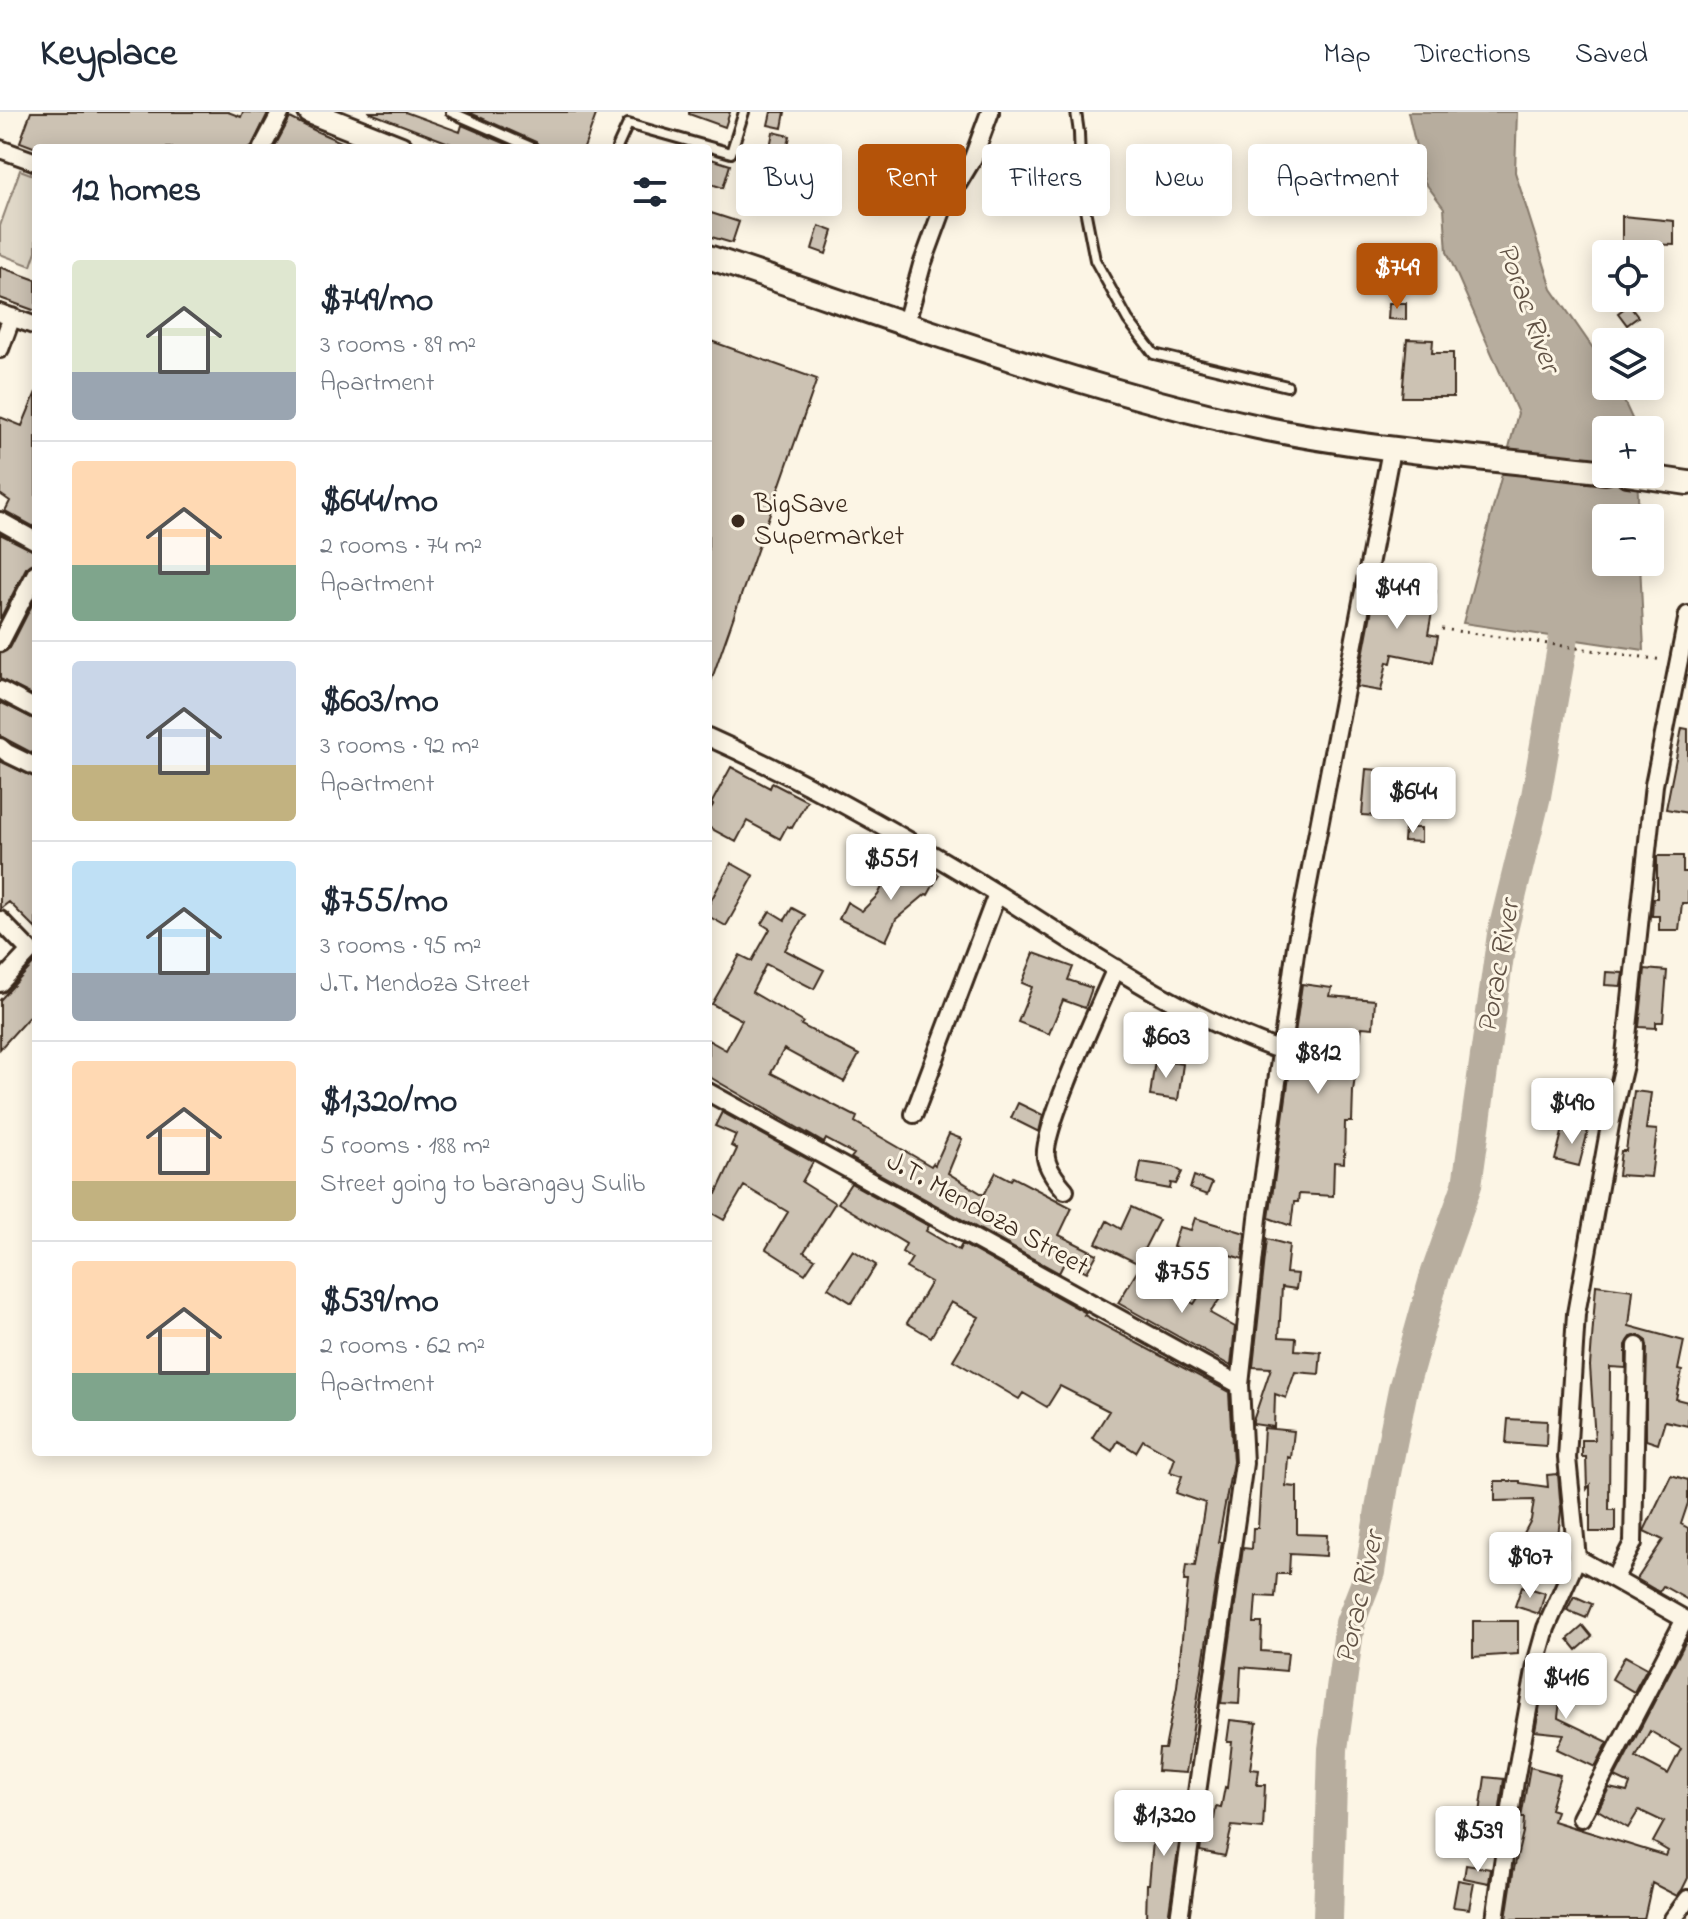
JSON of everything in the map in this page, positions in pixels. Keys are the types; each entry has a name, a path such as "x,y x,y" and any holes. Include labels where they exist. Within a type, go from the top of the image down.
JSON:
{"street":[{"path":"264,144 281,112"},
{"path":"310,112 391,144"},
{"path":"906,323 922,265 943,208 973,158 990,112"},
{"path":"0,149 32,161"},
{"path":"712,258 1091,384 1258,427 1391,450 1487,457 1592,470"},
{"path":"0,349 6,315 32,325"},
{"path":"1179,1919 1244,1463 1240,1385 1258,1218 1296,946 1391,450"},
{"path":"0,521 32,539"},
{"path":"0,643 32,581"},
{"path":"1495,1919 1537,1660 1546,1628 1577,1558 1567,1458 1576,1314 1624,1065 1654,785 1688,615"},
{"path":"0,690 32,707"},
{"path":"712,739 770,764 997,894 1116,968 1239,1036 1282,1051"},
{"path":"0,747 32,765"},
{"path":"914,1114 997,894"},
{"path":"0,920 30,951 0,983"},
{"path":"1065,1190 1054,1178 1046,1157 1049,1135 1063,1093 1116,968"},
{"name":"J.T. Mendoza Street","path":"712,1094 1240,1385"},
{"path":"1614,1579 1633,1543 1637,1346"},
{"path":"1577,1558 1686,1620 1581,1818"},
{"path":"1673,1919 1688,1899"}],"lane":[{"path":"452,112 524,144"},
{"path":"712,148 731,153 744,112"},
{"path":"1076,112 1081,189 1095,260 1136,331 1154,354 1287,386"},
{"path":"619,144 628,124 699,144"}],"path":[{"path":"1442,629 1642,659"}],"shaded area":[{"path":"20,170 32,174 31,266 0,254 0,226"}],"water":[{"path":"1408,112 1517,112 1515,172 1552,289 1592,347 1592,400 1623,400 1631,416 1592,416 1592,488 1638,488 1638,504 1592,504 1592,576 1641,576 1644,650 1463,623 1518,413 1447,252 1444,208 1427,185 1427,144 1415,144"}],"building":[{"path":"31,112 228,112 241,117 243,112 268,113 253,144 32,144 32,146 20,142"},
{"path":"368,112 405,112 460,132 462,125 507,144 452,144"},
{"path":"468,112 597,112 585,144 536,142"},
{"path":"689,112 730,112 725,127"},
{"path":"771,112 785,112 782,128 768,125"},
{"path":"290,118 346,144 276,144"},
{"path":"773,132 790,136 788,144 771,144"},
{"path":"712,159 730,165 723,188 712,184"},
{"path":"712,213 739,222 732,243 712,237"},
{"path":"1622,216 1674,221 1674,245 1664,245 1664,240 1622,240"},
{"path":"819,226 833,231 826,254 812,249"},
{"path":"0,267 32,279 32,310 0,298"},
{"path":"1389,303 1406,303 1406,320 1388,319"},
{"path":"1634,312 1638,317 1627,325 1618,313"},
{"path":"1407,339 1433,340 1432,353 1453,353 1453,397 1402,397"},
{"name":"BigSave Supermarket","path":"712,341 817,379 712,678"},
{"path":"32,402 32,526 5,511 10,501 0,494 0,417 22,426"},
{"path":"0,534 32,550 32,564 26,568 0,619"},
{"path":"1377,582 1436,591 1428,634 1438,636 1433,662 1393,654 1391,663 1387,662 1381,691 1357,687"},
{"path":"32,605 32,695 0,679 0,654 10,648"},
{"path":"0,702 32,718 32,753 0,736"},
{"path":"1682,728 1688,729 1688,813 1666,809"},
{"path":"0,761 32,776 32,925 9,902 0,909"},
{"path":"731,767 770,788 772,783 807,801 792,828 787,826 780,839 747,821 736,842 712,829 712,802"},
{"path":"1366,769 1394,771 1391,817 1362,815"},
{"path":"1405,828 1421,828 1421,842 1404,841"},
{"path":"1657,856 1683,856 1683,872 1688,872 1688,903 1682,903 1679,930 1659,930 1659,916 1652,916 1653,898 1657,898"},
{"path":"920,860 939,875 928,895 896,919 886,941 839,919 847,902 862,911 878,895 888,875 909,878"},
{"path":"731,863 754,876 726,926 712,918 712,899"},
{"path":"792,908 805,915 785,950 824,970 814,989 766,964 752,992 803,1022 801,1025 859,1055 844,1082 784,1049 771,1073 857,1117 855,1122 931,1166 933,1163 935,1165 949,1134 962,1139 948,1173 984,1195 996,1172 1011,1180 1013,1177 1072,1208 1059,1235 1097,1254 1087,1272 1065,1261 1059,1273 851,1158 854,1154 826,1139 824,1143 712,1078 712,1042 726,1050 742,1020 712,1004 740,955 752,961 770,929 762,924 770,911 785,920"},
{"path":"1034,953 1073,967 1068,980 1092,988 1085,1008 1063,1000 1049,1034 1018,1022 1032,987 1022,983"},
{"path":"32,965 32,1013 0,1049 0,1000"},
{"path":"1645,969 1667,971 1663,1022 1656,1022 1656,1028 1639,1027"},
{"path":"1606,972 1623,973 1621,986 1605,985"},
{"path":"1302,984 1332,988 1330,996 1375,1000 1373,1028 1362,1027 1352,1122 1345,1122 1344,1163 1334,1162 1333,1196 1299,1194 1298,1202 1294,1202 1291,1226 1269,1218"},
{"path":"1132,1014 1159,1014 1159,1037 1132,1038"},
{"path":"1155,1060 1183,1064 1178,1100 1150,1096"},
{"path":"1634,1091 1651,1093 1646,1129 1657,1130 1651,1177 1618,1175 1621,1151 1626,1151"},
{"path":"1018,1103 1043,1115 1039,1132 1011,1118"},
{"path":"722,1112 813,1162 802,1182 835,1203 804,1252 815,1259 805,1274 766,1249 788,1212 744,1186 724,1220 712,1213 712,1192 716,1194 737,1149 731,1146 736,1135 715,1126"},
{"path":"1564,1125 1588,1131 1579,1166 1555,1160"},
{"path":"1141,1162 1174,1167 1182,1172 1176,1184 1171,1183 1170,1189 1137,1183"},
{"path":"1194,1176 1212,1183 1207,1195 1190,1189"},
{"path":"851,1183 929,1226 926,1231 959,1250 962,1244 1086,1313 1084,1315 1229,1392 1233,1462 1218,1542 1222,1542 1186,1773 1157,1771 1159,1749 1165,1749 1177,1686 1188,1581 1184,1581 1186,1565 1195,1566 1205,1503 1176,1493 1182,1476 1170,1472 1175,1458 1143,1440 1136,1452 1118,1441 1112,1451 1092,1438 1109,1411 1060,1386 1047,1407 1023,1393 1019,1399 953,1360 979,1317 951,1302 931,1337 907,1323 931,1282 906,1268 912,1258 902,1252 906,1244 838,1203"},
{"path":"1131,1207 1159,1220 1137,1263 1096,1243 1107,1221 1121,1229"},
{"path":"1195,1218 1245,1233 1243,1259 1220,1252 1217,1259 1173,1247 1179,1227 1191,1230"},
{"path":"1267,1239 1289,1245 1286,1273 1298,1274 1296,1289 1282,1287 1279,1337 1296,1338 1295,1350 1321,1352 1319,1374 1295,1372 1286,1398 1275,1394 1274,1427 1253,1424 1271,1368 1253,1367"},
{"path":"853,1250 876,1265 852,1303 828,1288"},
{"path":"1138,1270 1194,1304 1205,1287 1221,1297 1210,1313 1235,1327 1231,1366 1118,1303"},
{"path":"1596,1285 1633,1290 1629,1326 1684,1341 1676,1399 1688,1402 1688,1426 1665,1421 1658,1444 1646,1440 1646,1340 1638,1335 1631,1337 1626,1345 1626,1368 1610,1367 1609,1510 1615,1510 1615,1532 1590,1532 1590,1485 1587,1489 1586,1457 1582,1457 1582,1440 1595,1440 1590,1366"},
{"path":"1508,1419 1547,1421 1546,1446 1506,1443"},
{"path":"1264,1428 1294,1431 1286,1486 1297,1487 1297,1534 1327,1535 1326,1556 1290,1554 1289,1574 1277,1574 1275,1597 1256,1596 1254,1623 1262,1623 1261,1651 1288,1653 1286,1671 1241,1667 1239,1704 1221,1703 1243,1548 1252,1549 1253,1528 1258,1528"},
{"path":"1558,1474 1560,1538 1554,1550 1524,1533 1531,1520 1534,1500 1495,1501 1495,1481 1520,1481 1548,1487 1547,1475"},
{"path":"1671,1475 1688,1480 1688,1503 1681,1524 1688,1528 1688,1600 1663,1586 1659,1592 1637,1579 1663,1540 1644,1531"},
{"path":"1522,1586 1545,1593 1539,1614 1515,1606"},
{"path":"1574,1596 1592,1604 1586,1618 1567,1610"},
{"path":"1473,1621 1518,1621 1518,1654 1473,1657"},
{"path":"1583,1626 1592,1637 1577,1650 1568,1639"},
{"path":"1688,1637 1688,1878 1682,1890 1677,1896 1652,1883 1644,1919 1506,1919 1523,1832 1524,1818 1521,1818 1530,1767 1560,1775 1550,1809 1556,1811 1553,1821 1666,1856 1668,1851 1653,1842 1664,1822 1639,1810 1628,1828 1598,1810 1609,1788 1627,1792 1630,1784 1615,1777","holes":["1650,1731 1681,1749 1668,1774 1636,1757"]},
{"path":"1625,1656 1647,1668 1634,1692 1612,1679"},
{"path":"1547,1668 1569,1669 1568,1693 1561,1692 1558,1718 1608,1742 1595,1767 1557,1749 1564,1734 1535,1731"},
{"path":"1230,1720 1257,1723 1250,1769 1259,1770 1257,1785 1265,1785 1263,1829 1232,1826 1225,1856 1200,1851 1203,1829 1212,1831 1216,1807 1221,1808 1227,1788 1232,1742 1227,1742"},
{"path":"1485,1777 1504,1779 1499,1815 1480,1813"},
{"path":"1157,1799 1185,1802 1168,1919 1146,1919 1147,1884"},
{"path":"1466,1865 1491,1869 1489,1883 1464,1878"},
{"path":"1458,1880 1474,1883 1469,1909 1453,1907"}],"waterway":[{"name":"Porac River","path":"1328,1919 1333,1749 1350,1623 1370,1572 1403,1389 1435,1275 1467,1185 1502,934 1536,796 1566,625 1567,600"}],"place":[{"name":"BigSave Supermarket","path":"738,521"}]}
